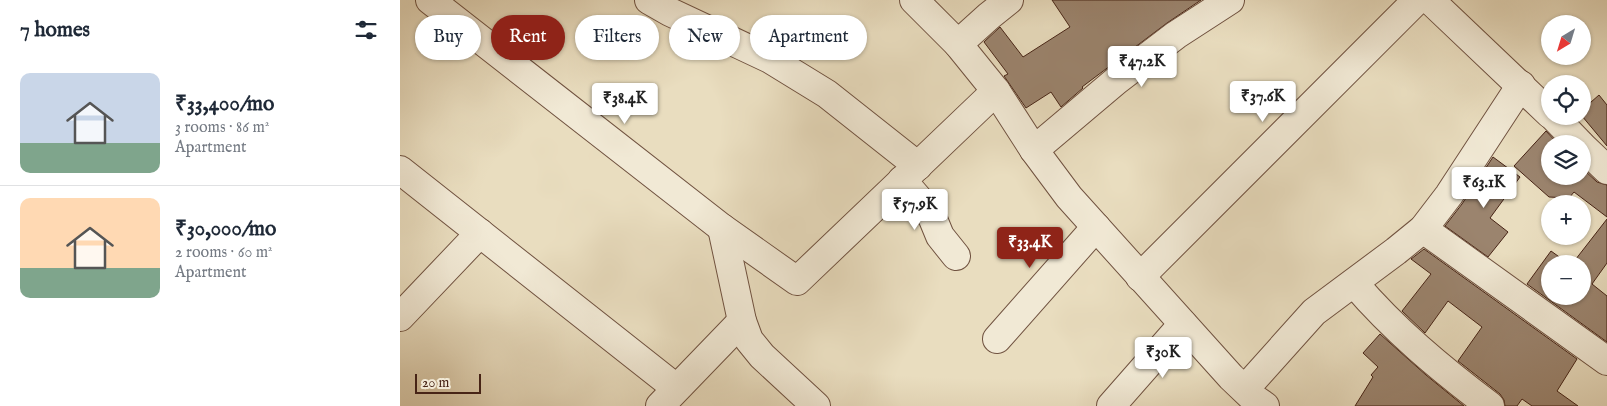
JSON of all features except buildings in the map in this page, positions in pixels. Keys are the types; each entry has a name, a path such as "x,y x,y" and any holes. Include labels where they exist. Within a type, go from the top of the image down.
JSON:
{"street":[{"path":"430,0 722,228 797,281 996,91"},
{"path":"649,0 670,12 770,59 828,94 910,173 940,236 956,256"},
{"path":"914,0 958,44 996,91 1034,150 1069,197 1183,324 1244,389 1265,406"},
{"path":"958,44 1009,0"},
{"path":"1034,150 1117,80 1176,35 1230,0"},
{"path":"1140,277 1417,0"},
{"path":"1430,0 1541,105"},
{"path":"1244,389 1314,312 1354,284 1423,229 1449,195 1521,85"},
{"path":"1562,125 1595,156"},
{"path":"400,170 480,233 668,397 742,322"},
{"path":"722,228 742,322 749,340 762,356 816,406"},
{"path":"996,339 1096,228"},
{"path":"1423,229 1607,361"},
{"path":"400,318 480,233"},
{"path":"1354,284 1376,309 1413,344 1490,406"},
{"path":"1111,406 1183,324"}]}
